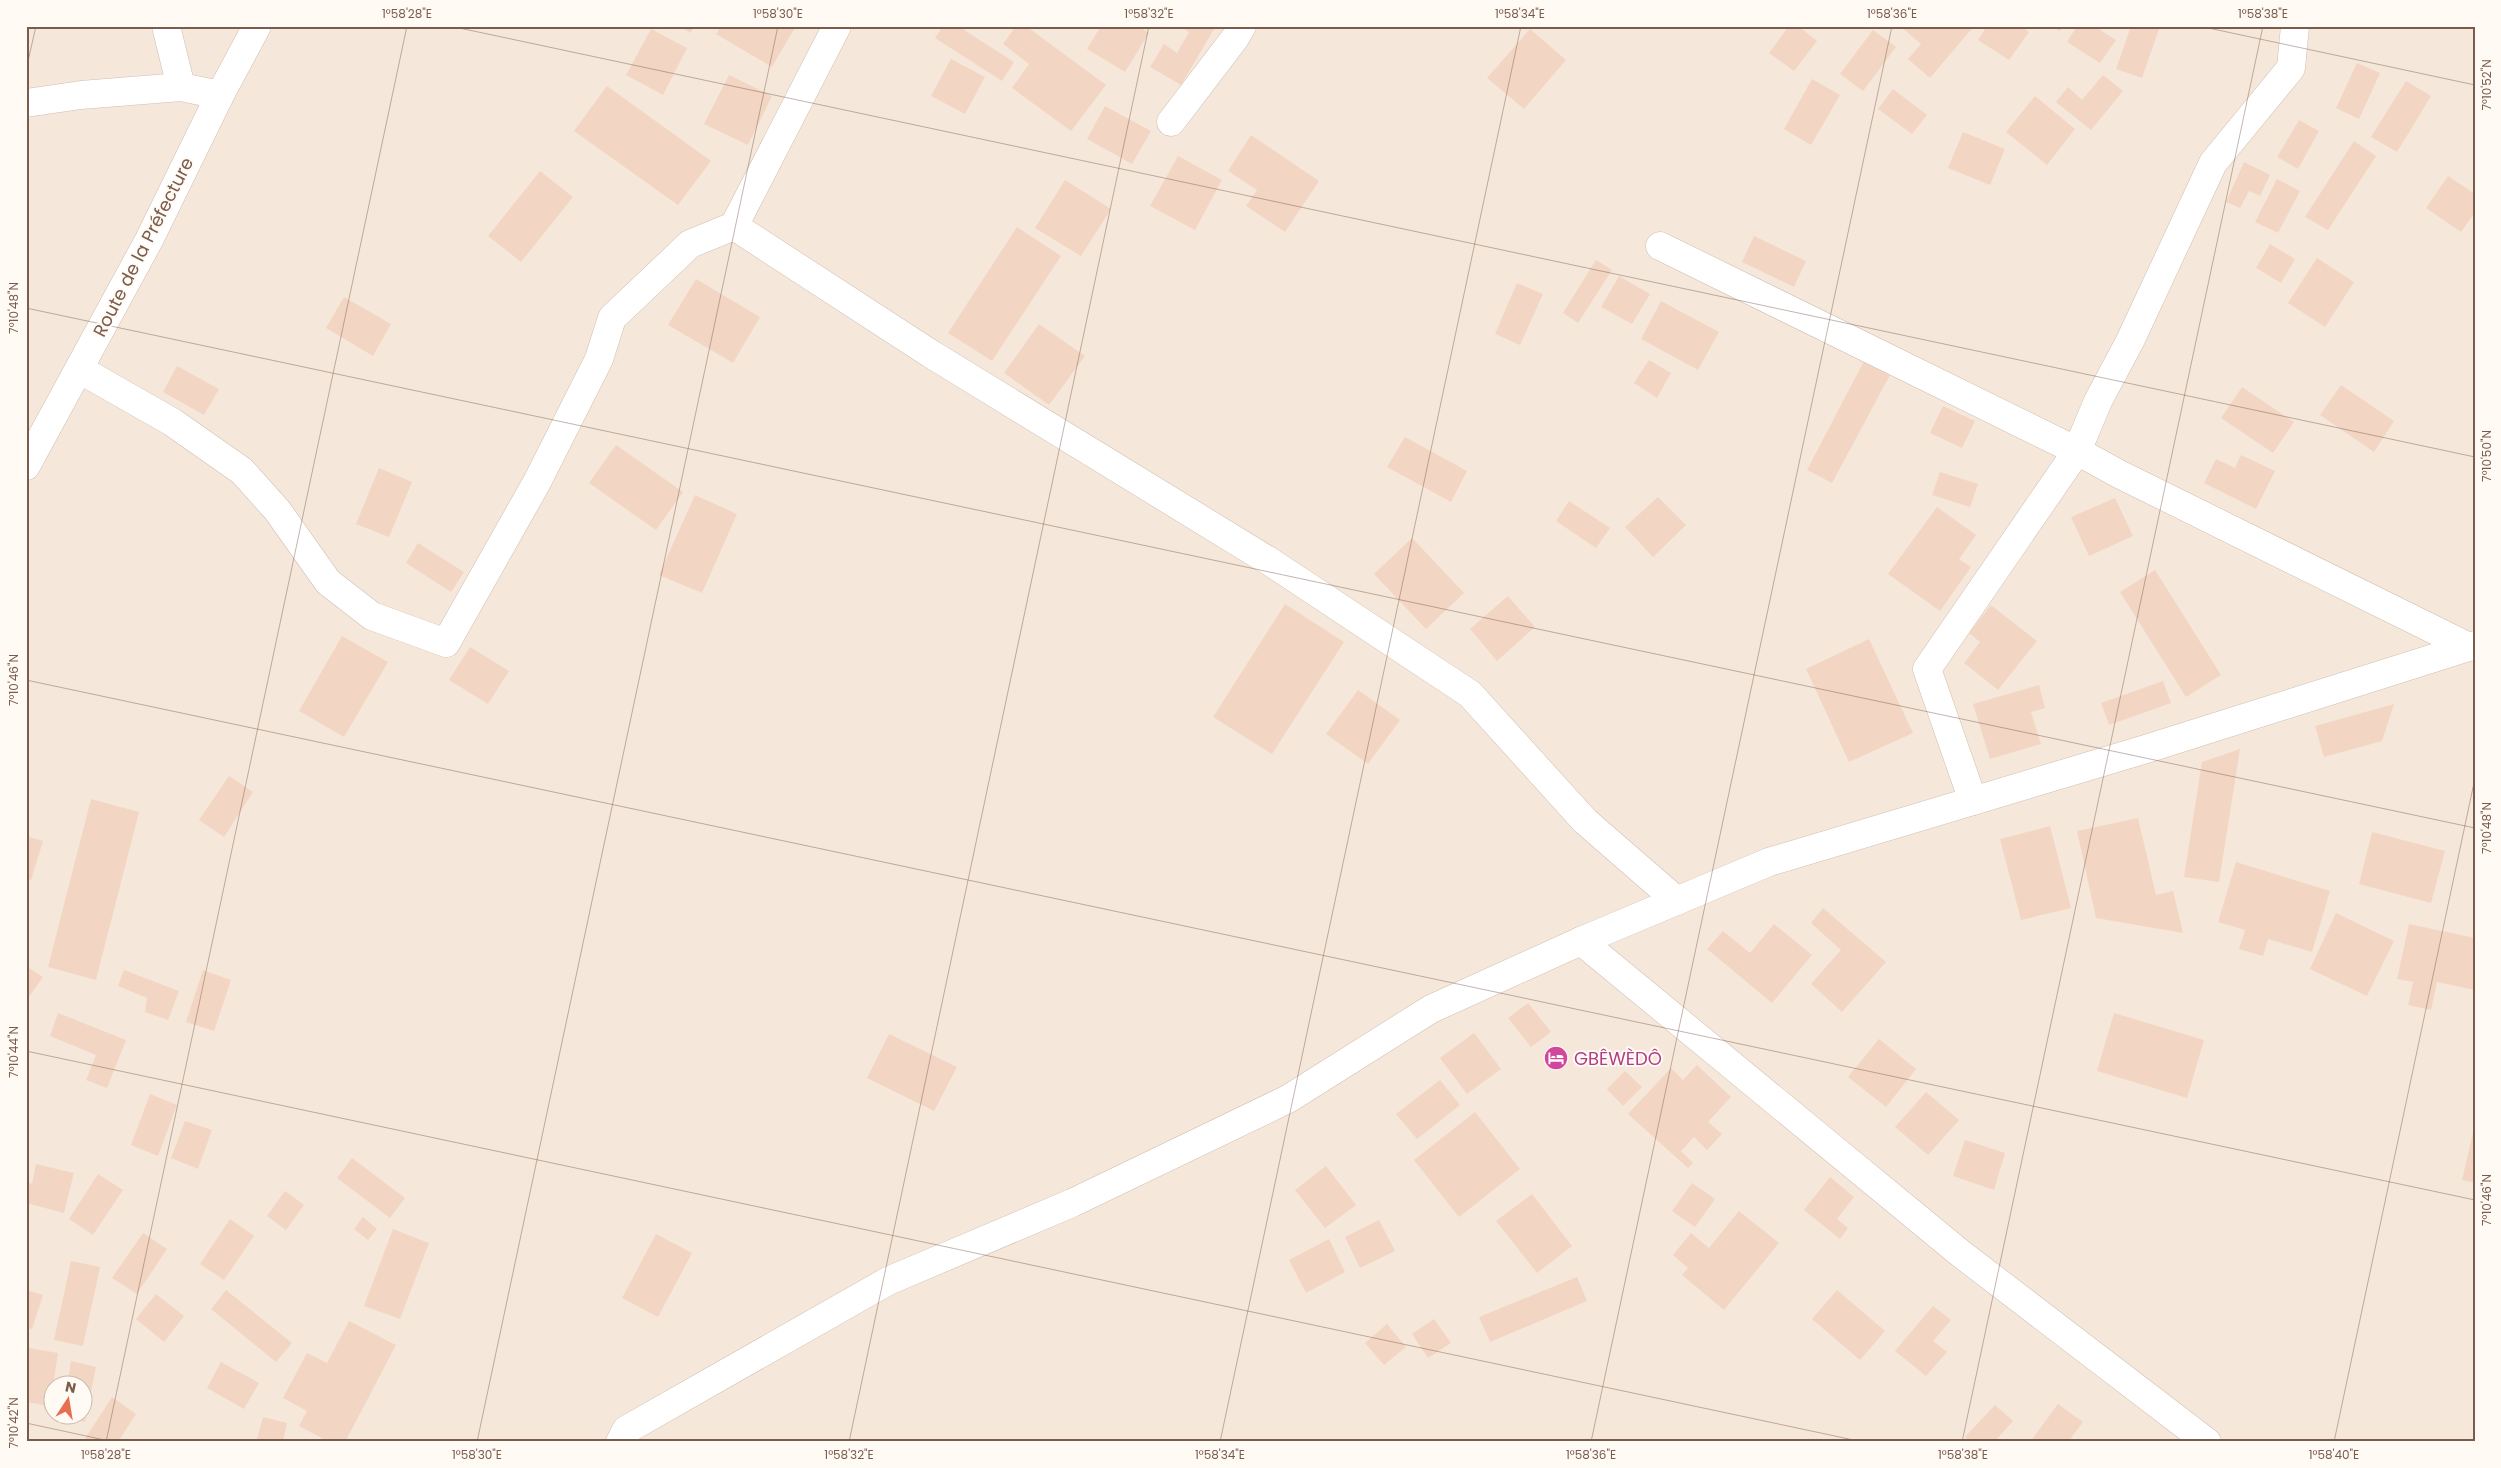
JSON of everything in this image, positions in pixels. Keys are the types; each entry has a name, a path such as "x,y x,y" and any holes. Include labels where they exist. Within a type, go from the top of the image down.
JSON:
{"street":[{"path":"166,26 181,87"},
{"name":"Route de la Préfecture","path":"26,466 149,240 257,26"},
{"path":"79,369 172,422 242,471 277,510 328,582 372,616 446,643 537,482 598,359 612,318 690,244 734,226 837,26"},
{"path":"1171,122 1235,38 1242,26"},
{"path":"1973,801 1927,669 2077,451 2098,401 2130,342 2213,163 2291,68 2295,26"},
{"path":"26,103 81,95 181,87 220,96"},
{"path":"734,226 931,354 1268,561 1470,694 1586,821 1678,901"},
{"path":"1660,246 2077,451 2118,474 2472,646"},
{"path":"620,1442 626,1430 888,1281 1072,1203 1288,1099 1431,1009 1581,941 1769,862 1973,801 2472,646"},
{"path":"1581,941 1960,1253 2207,1442"}],"shaded area":[{"path":"26,26 2475,26 2475,1442 26,1442"}],"building":[{"path":"680,26 695,26 690,33"},
{"path":"721,26 789,26 794,29 772,67 716,34"},
{"path":"943,26 958,26 1014,62 1002,81 935,38"},
{"path":"1016,26 1026,26 1106,85 1071,131 1012,88 1029,64 1003,44"},
{"path":"1101,26 1138,26 1149,33 1125,72 1087,49"},
{"path":"1179,26 1209,26 1214,29 1181,85 1150,67 1164,44 1177,53 1189,32"},
{"path":"1789,26 1798,26 1817,41 1794,71 1769,53"},
{"path":"1900,26 1974,26 1930,78 1908,59 1921,44"},
{"path":"1987,26 2021,26 2029,32 2009,60 1978,40"},
{"path":"2051,26 2063,26 2060,31"},
{"path":"2077,26 2094,26 2116,40 2100,63 2067,42"},
{"path":"2131,26 2160,26 2142,78 2116,69"},
{"path":"651,29 687,48 663,95 626,75"},
{"path":"1530,29 1566,60 1524,109 1487,78"},
{"path":"1873,30 1896,47 1863,91 1840,74"},
{"path":"951,59 985,77 965,114 931,96"},
{"path":"2357,63 2380,73 2359,119 2336,108"},
{"path":"729,75 772,96 748,145 704,124"},
{"path":"2103,75 2123,91 2091,130 2056,102 2068,87 2082,100"},
{"path":"1812,79 1840,95 1811,145 1784,129"},
{"path":"2406,81 2431,96 2397,152 2371,137"},
{"path":"607,86 711,161 678,205 574,131"},
{"path":"1893,89 1927,115 1912,134 1878,109"},
{"path":"2035,96 2075,129 2047,165 2006,132"},
{"path":"1105,106 1151,131 1132,164 1087,139"},
{"path":"2299,120 2319,131 2298,169 2277,157"},
{"path":"1963,132 2005,149 1990,185 1948,168"},
{"path":"1251,135 1319,181 1285,232 1246,206 1257,190 1228,171"},
{"path":"2354,141 2376,156 2328,230 2305,217"},
{"path":"1178,156 1222,180 1195,230 1150,206"},
{"path":"2244,162 2270,175 2260,196 2249,191 2240,208 2226,202"},
{"path":"540,171 573,197 521,262 488,236"},
{"path":"2448,176 2475,194 2475,212 2461,232 2426,208"},
{"path":"2277,179 2300,191 2278,233 2255,222"},
{"path":"1065,180 1111,209 1081,256 1035,228"},
{"path":"1017,227 1061,256 992,361 948,333"},
{"path":"1754,236 1806,261 1794,287 1742,262"},
{"path":"2270,244 2295,259 2281,283 2256,268"},
{"path":"2317,258 2354,282 2325,327 2288,303"},
{"path":"1596,260 1612,270 1578,323 1563,313"},
{"path":"1619,276 1650,294 1632,324 1601,307"},
{"path":"696,279 760,317 733,363 668,325"},
{"path":"1517,283 1543,294 1520,345 1495,334"},
{"path":"344,297 391,324 373,356 326,328"},
{"path":"1661,301 1719,332 1698,370 1641,339"},
{"path":"1039,324 1085,356 1049,405 1004,373"},
{"path":"1649,360 1671,373 1657,398 1634,383"},
{"path":"1864,361 1890,375 1832,483 1807,470"},
{"path":"177,366 219,389 204,415 163,392"},
{"path":"2341,385 2394,421 2374,452 2320,415"},
{"path":"2242,387 2294,422 2273,453 2221,418"},
{"path":"1943,406 1975,421 1962,448 1930,433"},
{"path":"1405,437 1467,471 1451,502 1387,467"},
{"path":"616,445 683,492 656,530 589,483"},
{"path":"2241,455 2275,471 2256,509 2204,483 2216,459 2235,468"},
{"path":"379,468 412,482 389,537 356,524"},
{"path":"1940,472 1978,484 1970,507 1932,495"},
{"path":"695,495 737,514 702,593 659,575"},
{"path":"1658,497 1686,525 1653,557 1625,527"},
{"path":"2115,498 2133,536 2089,556 2071,517"},
{"path":"1569,501 1610,528 1596,548 1556,521"},
{"path":"1937,507 1976,535 1959,559 1971,567 1940,611 1888,574"},
{"path":"1412,538 1464,593 1426,629 1374,574"},
{"path":"418,543 464,572 451,592 406,563"},
{"path":"2155,570 2221,675 2186,697 2120,592"},
{"path":"1508,596 1535,627 1497,661 1470,629"},
{"path":"1285,604 1344,642 1272,754 1213,717"},
{"path":"1991,605 2037,641 1998,690 1964,663 1980,642 1969,633"},
{"path":"342,636 388,662 344,737 299,711"},
{"path":"1869,639 1913,733 1849,762 1806,669"},
{"path":"470,647 509,671 488,704 449,680"},
{"path":"2163,681 2171,703 2109,725 2101,703"},
{"path":"2039,685 2045,708 2031,712 2041,744 1990,759 1973,704"},
{"path":"1358,690 1400,720 1368,764 1326,734"},
{"path":"2394,704 2382,741 2324,757 2315,726"},
{"path":"2240,749 2219,882 2184,877 2202,762"},
{"path":"229,776 253,792 224,837 199,820"},
{"path":"91,799 139,812 96,980 48,967"},
{"path":"2138,818 2156,895 2173,891 2183,933 2096,918 2077,831"},
{"path":"2050,826 2071,908 2021,920 2000,839"},
{"path":"2372,832 2445,851 2431,903 2359,884"},
{"path":"26,836 43,841 31,880 26,878"},
{"path":"2236,862 2330,891 2312,952 2268,939 2263,956 2239,949 2245,930 2218,922"},
{"path":"1823,908 1886,962 1842,1012 1811,984 1841,950 1811,923"},
{"path":"2336,913 2394,941 2367,996 2310,969"},
{"path":"1774,924 1812,955 1772,1003 1707,949 1723,931 1750,953"},
{"path":"2409,924 2475,938 2475,990 2437,982 2431,1010 2408,1005 2413,982 2397,979"},
{"path":"26,966 43,977 26,1001"},
{"path":"124,970 179,991 168,1020 145,1012 147,998 118,986"},
{"path":"203,970 231,980 214,1031 186,1022"},
{"path":"1528,1003 1551,1032 1531,1047 1508,1018"},
{"path":"58,1013 126,1040 107,1088 86,1080 96,1055 50,1036"},
{"path":"2114,1013 2204,1040 2187,1098 2097,1071"},
{"path":"1474,1033 1501,1069 1467,1094 1440,1058"},
{"path":"889,1034 957,1067 934,1111 867,1078"},
{"path":"1879,1039 1916,1069 1886,1107 1848,1077"},
{"path":"1697,1065 1731,1097 1708,1122 1722,1134 1707,1150 1694,1137 1681,1151 1693,1163 1688,1168 1628,1114 1671,1068 1683,1080"},
{"path":"1625,1071 1642,1087 1623,1106 1607,1089"},
{"path":"1440,1080 1460,1105 1417,1139 1396,1114"},
{"path":"1926,1092 1959,1120 1928,1155 1895,1127"},
{"path":"150,1094 177,1105 158,1156 131,1145"},
{"path":"1475,1112 1520,1169 1459,1217 1414,1160"},
{"path":"185,1121 212,1130 198,1169 171,1158"},
{"path":"2475,1128 2475,1183 2462,1180"},
{"path":"1965,1140 2005,1153 1994,1190 1953,1176"},
{"path":"352,1158 405,1198 390,1218 337,1178"},
{"path":"36,1164 74,1173 64,1213 26,1203 26,1182 32,1184"},
{"path":"1326,1166 1356,1205 1325,1228 1295,1190"},
{"path":"98,1174 123,1190 93,1235 69,1219"},
{"path":"1830,1177 1854,1197 1837,1219 1848,1228 1840,1239 1804,1210"},
{"path":"1692,1183 1715,1199 1695,1227 1672,1211"},
{"path":"285,1191 304,1205 286,1230 267,1216"},
{"path":"1532,1194 1572,1246 1537,1273 1496,1221"},
{"path":"1739,1211 1779,1243 1724,1310 1682,1275 1688,1268 1673,1255 1691,1233 1709,1248"},
{"path":"363,1217 377,1229 368,1240 354,1229"},
{"path":"230,1219 254,1236 224,1280 200,1264"},
{"path":"1379,1220 1395,1251 1360,1268 1345,1237"},
{"path":"393,1229 429,1243 400,1319 364,1306"},
{"path":"143,1233 167,1249 137,1294 112,1278"},
{"path":"656,1234 692,1253 658,1317 622,1298"},
{"path":"1329,1239 1345,1272 1306,1293 1289,1260"},
{"path":"71,1261 100,1267 83,1346 54,1340"},
{"path":"1577,1277 1587,1301 1490,1342 1479,1317"},
{"path":"26,1290 43,1295 32,1329 26,1327"},
{"path":"226,1290 292,1343 276,1362 211,1309"},
{"path":"1837,1290 1885,1331 1860,1360 1812,1319"},
{"path":"156,1294 184,1316 164,1342 136,1319"},
{"path":"1933,1306 1951,1320 1933,1341 1947,1352 1926,1376 1895,1351"},
{"path":"1434,1319 1451,1343 1428,1358 1412,1334"},
{"path":"349,1321 396,1345 345,1442 329,1442 299,1426 307,1411 283,1398 307,1353 327,1363"},
{"path":"1387,1324 1406,1347 1384,1365 1365,1343"},
{"path":"29,1348 58,1353 55,1376 42,1376 42,1405 26,1402 26,1367"},
{"path":"71,1361 96,1367 92,1387 92,1376 69,1376"},
{"path":"221,1362 259,1383 244,1409 207,1388"},
{"path":"112,1397 136,1414 118,1442 83,1442"},
{"path":"2058,1404 2083,1422 2068,1442 2030,1442"},
{"path":"1995,1405 2013,1421 1994,1442 1970,1442 1965,1437"},
{"path":"263,1417 287,1423 283,1442 256,1442"}],"place":[{"name":"GBÊWÈDÔ","path":"1556,1058"}]}
